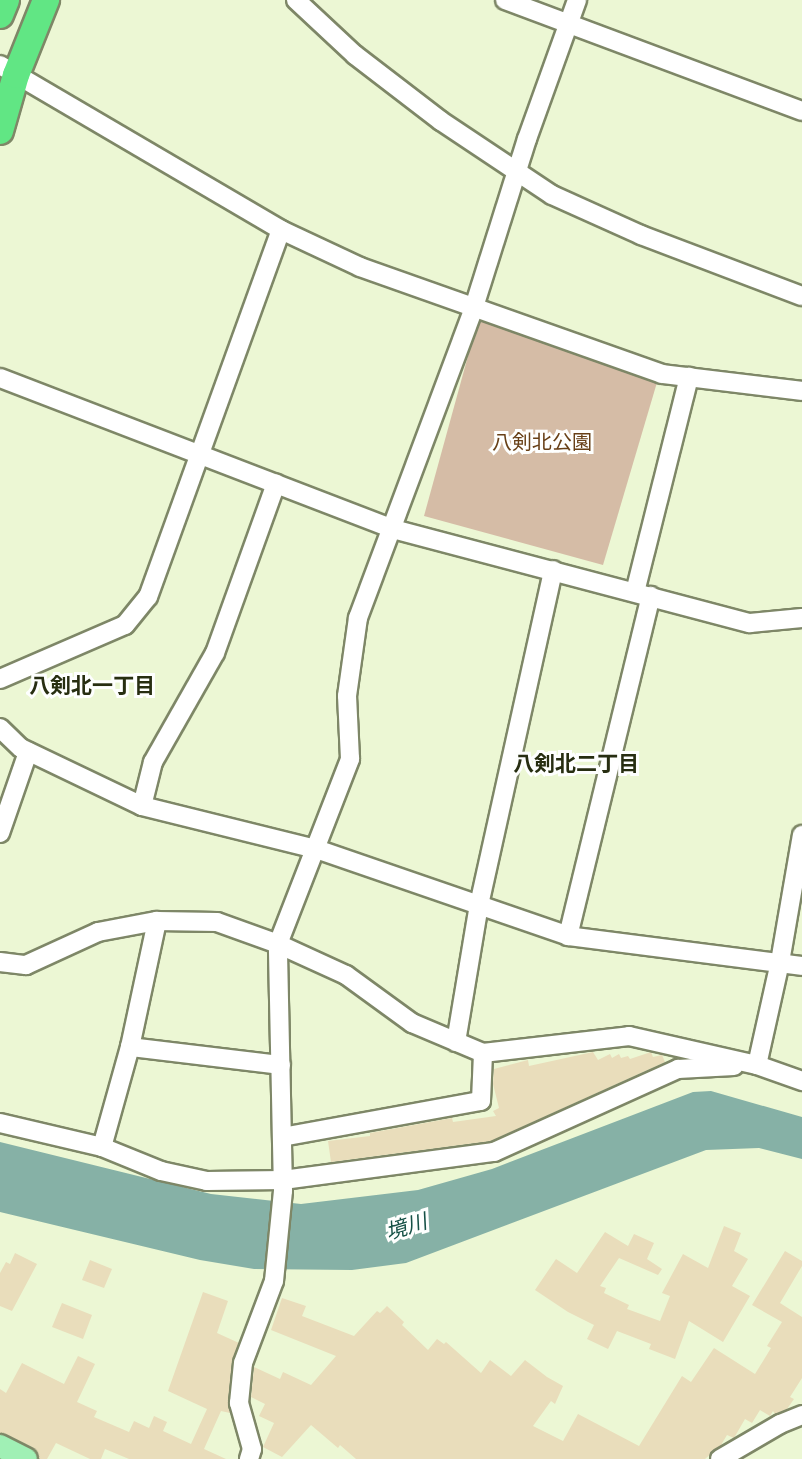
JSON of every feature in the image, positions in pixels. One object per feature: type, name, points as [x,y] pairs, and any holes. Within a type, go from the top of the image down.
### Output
[{"type":"highway","points":[[0,15],[6,0]]},
{"type":"highway","points":[[0,131],[8,70],[46,0]]},
{"type":"main road","points":[[0,1446],[26,1459]]},
{"type":"street","points":[[296,0],[355,55],[441,121],[552,195],[641,235],[802,296]]},
{"type":"street","points":[[505,0],[802,111]]},
{"type":"street","points":[[249,1459],[252,1449],[239,1403],[243,1363],[274,1281],[283,1185],[278,944],[350,759],[347,696],[358,618],[474,307],[516,173],[577,0]]},
{"type":"street","points":[[8,70],[281,230],[360,267],[662,374],[802,391]]},
{"type":"street","points":[[0,679],[125,625],[148,597],[281,230]]},
{"type":"street","points":[[568,936],[689,377]]},
{"type":"street","points":[[0,378],[393,529],[750,623],[802,618]]},
{"type":"street","points":[[142,806],[153,762],[215,653],[276,484]]},
{"type":"street","points":[[456,1042],[479,905],[553,570]]},
{"type":"street","points":[[0,728],[28,752],[142,806],[316,849],[568,936],[802,966]]},
{"type":"street","points":[[0,833],[28,752]]},
{"type":"street","points":[[757,1065],[780,962],[802,835]]},
{"type":"street","points":[[102,1147],[130,1047],[157,921]]},
{"type":"street","points":[[0,962],[26,965],[98,932],[157,921],[217,921],[278,944],[346,975],[412,1023],[483,1053],[629,1036],[757,1065],[802,1081]]},
{"type":"street","points":[[130,1047],[281,1065]]},
{"type":"street","points":[[282,1137],[481,1101],[483,1053]]},
{"type":"street","points":[[0,1123],[102,1147],[161,1171],[207,1180],[283,1185],[494,1152],[678,1069],[757,1065]]},
{"type":"street","points":[[720,1459],[780,1424],[802,1415]]},
{"type":"green space","name":"八剣北公園","points":[[479,316],[658,379],[603,565],[424,516]]},
{"type":"water","name":"境川","points":[[711,1091],[802,1117],[802,1159],[759,1148],[706,1150],[406,1263],[352,1270],[254,1269],[200,1260],[0,1212],[0,1142],[211,1194],[301,1204],[418,1190],[492,1169],[693,1092]]},
{"type":"building","points":[[593,1052],[598,1060],[610,1054],[612,1058],[619,1054],[621,1058],[628,1056],[630,1059],[651,1052],[653,1057],[662,1055],[665,1062],[491,1141],[331,1162],[328,1141],[370,1136],[370,1133],[452,1118],[453,1122],[496,1116],[493,1111],[499,1108],[493,1084],[494,1069],[528,1060],[529,1066]]},
{"type":"building","points":[[724,1226],[741,1233],[734,1251],[748,1259],[732,1286],[750,1296],[723,1342],[689,1321],[675,1359],[649,1349],[651,1344],[617,1331],[608,1349],[587,1339],[594,1325],[568,1312],[535,1290],[556,1259],[577,1273],[605,1232],[628,1246],[634,1234],[654,1243],[647,1259],[662,1269],[658,1275],[619,1258],[600,1286],[606,1288],[604,1293],[629,1305],[627,1309],[660,1321],[670,1296],[662,1293],[683,1254],[708,1268]]},
{"type":"building","points":[[785,1251],[802,1261],[802,1266],[780,1303],[802,1317],[802,1378],[790,1397],[794,1399],[787,1409],[775,1414],[773,1411],[770,1416],[760,1410],[752,1423],[745,1419],[734,1438],[727,1435],[721,1445],[705,1459],[356,1459],[340,1445],[338,1448],[311,1425],[282,1457],[263,1447],[274,1423],[259,1416],[265,1404],[251,1397],[254,1367],[280,1379],[283,1372],[311,1385],[336,1356],[271,1330],[282,1298],[306,1306],[302,1316],[354,1336],[377,1311],[380,1313],[387,1306],[404,1322],[402,1325],[428,1350],[437,1339],[444,1344],[446,1342],[481,1373],[490,1360],[511,1376],[525,1360],[563,1386],[555,1404],[551,1401],[533,1426],[563,1441],[578,1414],[639,1446],[682,1376],[691,1382],[714,1348],[755,1374],[771,1348],[767,1346],[782,1322],[752,1305]]},
{"type":"building","points":[[15,1253],[37,1264],[12,1311],[0,1306],[0,1273],[6,1262],[10,1264]]},
{"type":"building","points":[[90,1260],[112,1269],[104,1288],[82,1280]]},
{"type":"building","points":[[203,1292],[228,1301],[217,1333],[239,1343],[232,1362],[228,1402],[230,1413],[221,1411],[204,1449],[226,1459],[129,1459],[105,1449],[101,1459],[90,1459],[56,1443],[47,1459],[39,1459],[32,1447],[0,1433],[0,1389],[6,1393],[22,1363],[64,1384],[78,1356],[95,1364],[77,1402],[97,1411],[94,1417],[129,1432],[134,1421],[149,1428],[154,1416],[167,1422],[163,1431],[191,1444],[207,1409],[168,1391]]},
{"type":"building","points":[[62,1303],[92,1315],[83,1339],[52,1327]]},
{"type":"district","name":"八剣北一丁目","points":[[92,685]]},
{"type":"district","name":"八剣北二丁目","points":[[576,763]]}]
